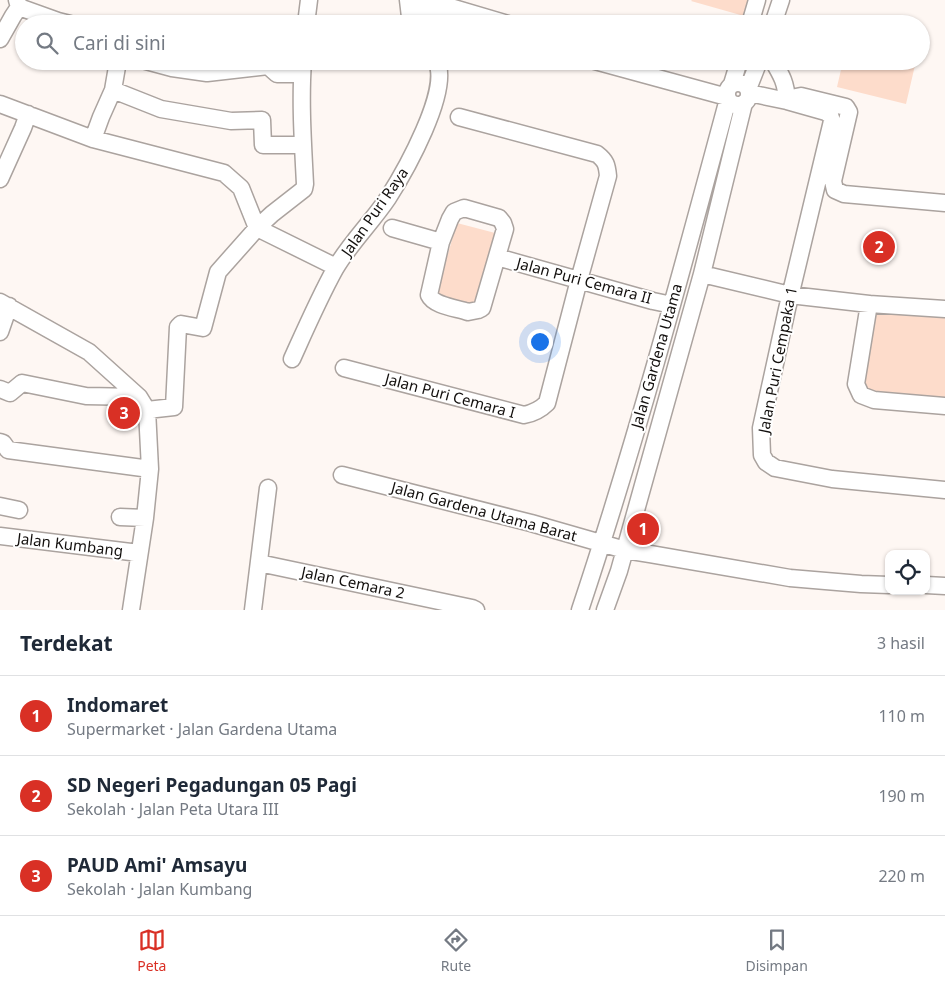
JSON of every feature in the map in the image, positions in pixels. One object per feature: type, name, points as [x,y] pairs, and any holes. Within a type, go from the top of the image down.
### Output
[{"type":"street","points":[[307,15],[309,0]]},
{"type":"street","points":[[753,15],[757,0]]},
{"type":"street","points":[[776,15],[781,0]]},
{"type":"street","points":[[410,1],[410,15]]},
{"type":"street","points":[[410,1],[423,15]]},
{"type":"street","points":[[410,1],[430,1],[477,15]]},
{"type":"street","points":[[0,39],[18,4],[44,15]]},
{"type":"street","points":[[93,139],[113,90],[116,70]]},
{"type":"street","points":[[186,70],[207,73],[233,70]]},
{"type":"street","points":[[272,70],[277,74],[294,70]]},
{"type":"street","points":[[0,389],[10,392],[22,383],[86,396],[174,407],[178,327],[181,324],[203,328],[218,272],[257,228],[304,189],[303,70]]},
{"type":"street","name":"Jalan Puri Raya","points":[[292,359],[319,299],[336,267],[387,199],[409,162],[426,128],[438,96],[439,70]]},
{"type":"street","points":[[635,70],[737,93],[792,102]]},
{"type":"street","points":[[663,70],[737,93]]},
{"type":"street","name":"Jalan Gardena Utama","points":[[605,610],[619,571],[702,274],[737,93],[738,70]]},
{"type":"street","name":"Jalan Gardena Utama","points":[[580,610],[602,544],[737,93],[753,70]]},
{"type":"street","points":[[779,70],[792,102]]},
{"type":"street","points":[[113,90],[161,109],[230,121],[262,120],[263,145],[303,145]]},
{"type":"street","points":[[792,102],[796,97],[801,96],[846,107],[849,112],[833,181],[835,190],[844,194],[945,203]]},
{"type":"street","name":"Jalan Puri Cempaka 1","points":[[792,102],[826,112],[832,121],[761,428],[762,456],[766,462],[776,468],[832,479],[945,490]]},
{"type":"street","points":[[0,104],[93,139],[224,173],[241,188],[257,228],[336,267]]},
{"type":"street","points":[[0,179],[28,114]]},
{"type":"street","points":[[459,117],[597,154],[604,160],[608,176],[579,280]]},
{"type":"street","name":"Jalan Puri Cemara II","points":[[464,208],[499,218],[503,222],[505,229],[482,308],[474,312],[468,312],[431,299],[429,295],[441,242],[454,212],[464,208]]},
{"type":"street","points":[[392,228],[441,242]]},
{"type":"street","name":"Jalan Puri Cemara II","points":[[497,257],[672,305]]},
{"type":"street","points":[[702,274],[790,296],[945,309]]},
{"type":"street","name":"Jalan Puri Cemara I","points":[[344,368],[524,415],[533,414],[547,403],[579,280]]},
{"type":"street","points":[[0,332],[5,304],[89,352],[143,403]]},
{"type":"street","points":[[869,304],[856,384],[861,395],[874,400],[945,406]]},
{"type":"street","name":"Jalan Kumbang","points":[[131,610],[145,518],[150,468],[143,403]]},
{"type":"street","points":[[0,442],[8,450],[150,468]]},
{"type":"street","name":"Jalan Gardena Utama Barat","points":[[342,475],[531,523],[625,550],[790,578],[885,585]]},
{"type":"street","points":[[253,610],[268,488]]},
{"type":"street","points":[[0,506],[19,510]]},
{"type":"street","points":[[120,517],[145,518]]},
{"type":"street","name":"Jalan Kumbang","points":[[0,536],[139,553]]},
{"type":"street","name":"Jalan Cemara 2","points":[[259,563],[476,610]]},
{"type":"street","points":[[930,585],[945,586]]},
{"type":"shaded area","points":[[692,0],[749,0],[744,15]]},
{"type":"shaded area","points":[[841,70],[914,70],[906,104],[837,87]]},
{"type":"shaded area","points":[[457,223],[499,234],[476,312],[434,301]]},
{"type":"shaded area","points":[[875,308],[945,311],[945,402],[870,395],[862,385]]},
{"type":"place","name":"SD Negeri Pegadungan 05 Pagi","points":[[879,247]]},
{"type":"place","name":"PAUD Ami' Amsayu","points":[[124,413]]},
{"type":"place","name":"Indomaret","points":[[643,529]]}]
